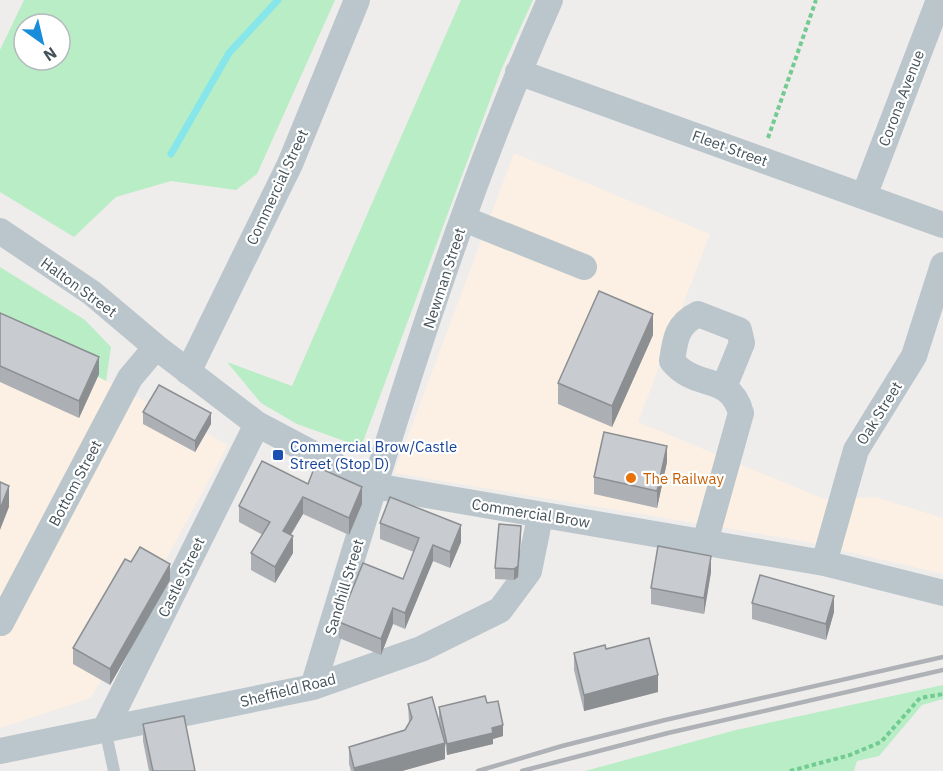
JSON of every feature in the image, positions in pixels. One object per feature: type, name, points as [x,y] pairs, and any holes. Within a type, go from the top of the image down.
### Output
[{"type":"street","name":"Commercial Street","points":[[189,372],[290,164],[357,0]]},
{"type":"street","name":"Newman Street","points":[[374,486],[464,219],[518,72],[550,0]]},
{"type":"street","name":"Corona Avenue","points":[[864,196],[939,0]]},
{"type":"street","name":"Fleet Street","points":[[518,72],[943,225]]},
{"type":"street","points":[[464,219],[584,267]]},
{"type":"street","name":"Halton Street","points":[[0,231],[92,293],[156,347]]},
{"type":"street","name":"Oak Street","points":[[824,563],[856,450],[914,356],[943,265]]},
{"type":"street","name":"Commercial Brow","points":[[156,347],[257,424],[374,486],[540,517],[583,521],[824,563],[943,593]]},
{"type":"street","name":"Bottom Street","points":[[1,623],[130,378],[156,347]]},
{"type":"street","points":[[705,542],[741,413],[737,397],[723,387]]},
{"type":"street","name":"Castle Street","points":[[105,729],[257,424]]},
{"type":"street","name":"Sandhill Street","points":[[313,687],[374,486]]},
{"type":"street","name":"Sheffield Road","points":[[0,751],[313,687],[421,649],[500,610],[529,571],[540,517]]},
{"type":"lane","points":[[105,729],[114,771]]},
{"type":"path","points":[[761,160],[816,0]]},
{"type":"path","points":[[790,771],[850,755],[881,742],[920,698],[943,694]]},
{"type":"shaded area","points":[[514,153],[710,234],[638,422],[824,499],[876,497],[943,518],[943,574],[803,541],[394,473]]},
{"type":"shaded area","points":[[0,325],[228,445],[91,698],[0,728]]},
{"type":"green space","points":[[24,0],[335,0],[257,174],[236,190],[171,181],[116,197],[74,237],[0,192],[0,50],[12,25],[12,72],[72,72],[72,12],[18,12]]},
{"type":"green space","points":[[461,0],[533,0],[502,68],[361,447],[297,424],[261,403],[227,362],[292,386]]},
{"type":"green space","points":[[0,267],[85,320],[111,347],[106,381],[0,325]]},
{"type":"green space","points":[[943,685],[943,699],[922,705],[879,756],[857,761],[854,771],[585,771],[736,730]]},
{"type":"building","points":[[599,291],[653,314],[612,406],[558,383]]},
{"type":"building","points":[[0,313],[99,357],[79,401],[0,366]]},
{"type":"building","points":[[159,385],[211,413],[195,441],[143,412]]},
{"type":"building","name":"The Railway","points":[[604,432],[667,446],[657,491],[594,477]]},
{"type":"building","points":[[262,461],[308,484],[315,466],[362,487],[349,518],[303,497],[283,531],[293,536],[275,567],[251,553],[270,522],[239,506]]},
{"type":"building","points":[[0,482],[9,486],[0,509]]},
{"type":"building","points":[[390,497],[461,525],[450,552],[433,545],[405,613],[393,608],[381,639],[339,622],[363,563],[403,579],[419,538],[380,523]]},
{"type":"building","points":[[499,524],[521,526],[518,566],[514,569],[495,568]]},
{"type":"building","points":[[658,546],[711,556],[704,598],[651,588]]},
{"type":"building","points":[[140,547],[170,564],[110,669],[73,648],[125,559],[131,562]]},
{"type":"building","points":[[760,575],[834,596],[826,624],[752,603]]},
{"type":"building","points":[[649,638],[658,675],[584,695],[574,653],[605,645],[606,649]]},
{"type":"building","points":[[485,696],[487,703],[498,701],[503,725],[492,728],[493,733],[447,744],[439,707]]},
{"type":"building","points":[[432,697],[445,743],[354,768],[349,747],[405,730],[412,718],[408,704]]},
{"type":"building","points":[[184,716],[195,771],[153,771],[143,724]]},
{"type":"waterway","points":[[171,154],[229,53],[278,0]]},
{"type":"railway","points":[[478,771],[562,746],[665,720],[943,657]]},
{"type":"railway","points":[[522,771],[668,733],[943,670]]},
{"type":"place","name":"Commercial Brow/Castle Street (Stop D)","points":[[278,455]]},
{"type":"place","name":"The Railway","points":[[631,478]]}]
